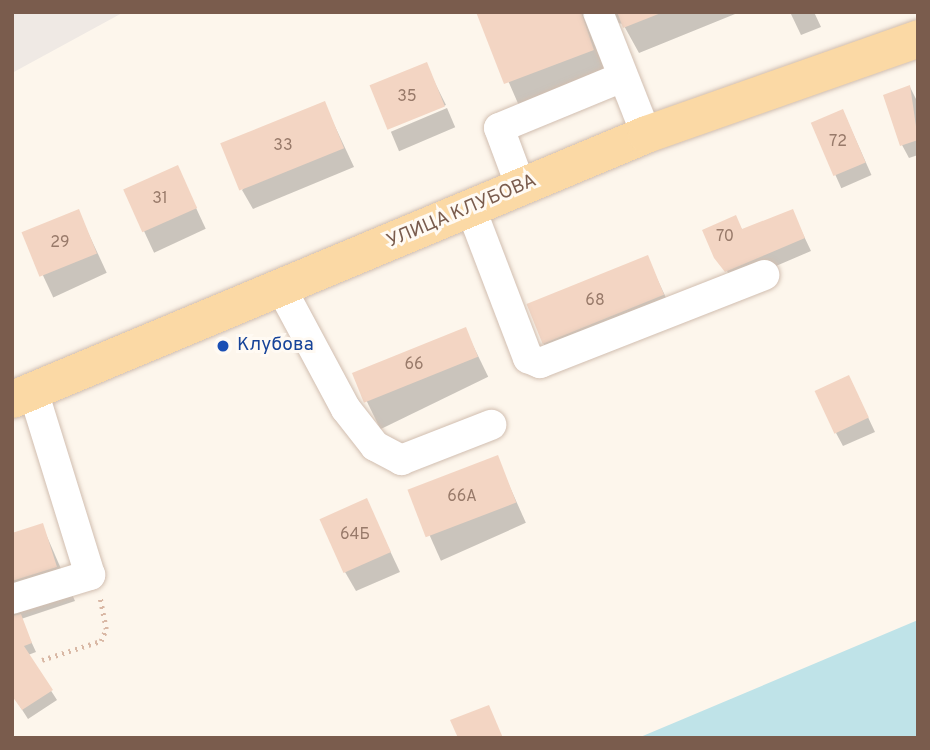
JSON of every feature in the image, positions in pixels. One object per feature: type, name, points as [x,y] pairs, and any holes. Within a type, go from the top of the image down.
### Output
[{"type":"main road","name":"УЛИЦА КЛУБОВА","points":[[22,395],[646,134],[918,37]]},
{"type":"lane","points":[[598,12],[646,134]]},
{"type":"lane","points":[[521,187],[499,128],[623,77]]},
{"type":"lane","points":[[471,209],[528,358],[540,363],[764,275]]},
{"type":"lane","points":[[281,288],[346,409],[375,446],[401,460],[491,425]]},
{"type":"lane","points":[[12,599],[90,575],[22,395]]},
{"type":"path","points":[[42,660],[101,641],[106,611],[90,575]]},
{"type":"shaded area","points":[[12,12],[124,12],[12,73]]},
{"type":"water","points":[[918,620],[918,738],[638,738]]},
{"type":"building","points":[[476,12],[581,12],[594,50],[504,84]]},
{"type":"building","points":[[617,12],[661,12],[661,13],[623,28]]},
{"type":"building","points":[[427,62],[445,107],[387,130],[370,85]]},
{"type":"building","points":[[910,85],[918,140],[900,146],[883,95]]},
{"type":"building","points":[[325,101],[344,148],[239,191],[220,143]]},
{"type":"building","points":[[843,109],[866,162],[833,176],[811,123]]},
{"type":"building","points":[[178,165],[197,208],[142,232],[123,189]]},
{"type":"building","points":[[79,209],[97,254],[39,277],[22,232]]},
{"type":"building","points":[[793,209],[805,238],[725,272],[714,258],[702,230],[736,215],[742,229]]},
{"type":"building","points":[[648,255],[664,295],[543,344],[527,304]]},
{"type":"building","points":[[466,327],[478,357],[364,403],[352,373]]},
{"type":"building","points":[[849,375],[869,418],[834,434],[815,391]]},
{"type":"building","points":[[498,455],[516,503],[426,537],[407,490]]},
{"type":"building","points":[[367,498],[391,552],[343,573],[319,519]]},
{"type":"building","points":[[43,523],[57,567],[12,581],[12,533]]},
{"type":"building","points":[[21,614],[32,643],[24,646],[53,690],[22,710],[12,696],[12,616]]},
{"type":"building","points":[[489,705],[503,738],[458,738],[450,720]]},
{"type":"place","name":"Клубова","points":[[223,346]]}]
